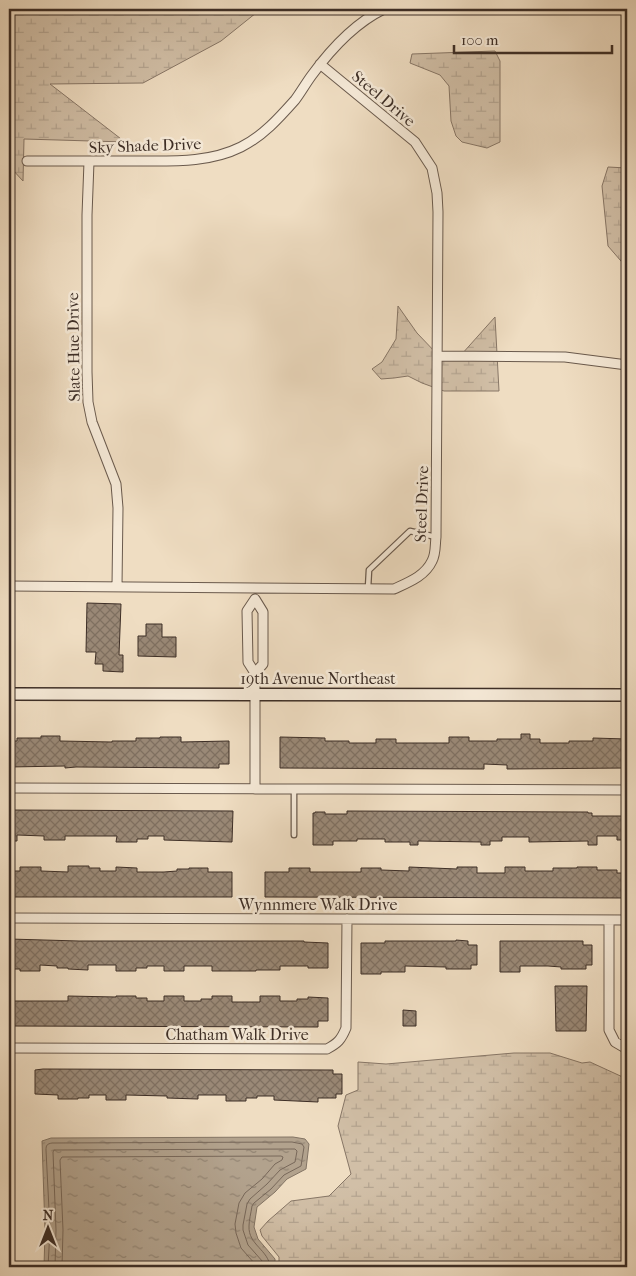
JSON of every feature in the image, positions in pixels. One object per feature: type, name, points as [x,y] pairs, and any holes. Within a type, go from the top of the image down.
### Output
[{"type":"street","name":"Sky Shade Drive","points":[[27,161],[89,162],[204,159],[227,153],[259,136],[279,118],[298,96],[330,52],[354,29],[384,9]]},
{"type":"street","name":"Steel Drive","points":[[9,586],[394,589],[411,582],[423,574],[433,560],[436,537],[438,212],[437,193],[432,168],[415,142],[320,64]]},
{"type":"street","name":"Slate Hue Drive","points":[[89,162],[87,234],[88,402],[92,422],[116,484],[118,508],[117,586]]},
{"type":"street","points":[[438,356],[565,357],[627,365]]},
{"type":"street","points":[[255,588],[255,599],[262,612],[263,664],[255,674]]},
{"type":"street","points":[[255,599],[247,611],[248,662],[255,674],[255,789]]},
{"type":"street","name":"19th Avenue Northeast","points":[[9,694],[627,695]]},
{"type":"street","points":[[9,788],[627,790]]},
{"type":"street","name":"Wynnmere Walk Drive","points":[[9,918],[627,920]]},
{"type":"street","name":"Chatham Walk Drive","points":[[9,1048],[327,1049],[341,1039],[346,1028],[347,919]]},
{"type":"street","points":[[609,920],[609,1030],[614,1042],[627,1049]]},
{"type":"lane","points":[[368,588],[370,570],[410,531],[436,537]]},
{"type":"lane","points":[[294,789],[294,835]]},
{"type":"green space","points":[[9,9],[261,9],[221,41],[143,83],[50,84],[125,142],[24,139],[23,181],[9,167]]},
{"type":"green space","points":[[495,51],[500,61],[500,142],[487,148],[462,142],[456,136],[451,121],[449,86],[440,75],[410,63],[412,54]]},
{"type":"green space","points":[[608,167],[627,168],[627,268],[608,246],[602,186]]},
{"type":"green space","points":[[398,306],[417,333],[438,355],[461,355],[495,317],[499,391],[444,391],[408,376],[381,379],[372,369],[382,362],[396,339]]},
{"type":"green space","points":[[514,1053],[550,1053],[582,1063],[590,1062],[627,1079],[627,1267],[279,1267],[279,1257],[262,1236],[260,1230],[291,1201],[329,1196],[351,1174],[338,1126],[346,1095],[358,1090],[358,1062],[386,1064]]},
{"type":"water","points":[[293,1137],[305,1139],[309,1144],[306,1169],[287,1179],[257,1207],[254,1227],[258,1239],[275,1259],[275,1267],[44,1267],[45,1230],[42,1141],[51,1138]]},
{"type":"building","points":[[87,603],[121,604],[119,655],[123,655],[123,672],[103,671],[103,664],[95,664],[96,652],[86,652]]},
{"type":"building","points":[[146,624],[162,624],[162,637],[176,637],[176,657],[138,656],[138,636],[146,636]]},
{"type":"building","points":[[521,734],[530,734],[530,739],[540,739],[540,743],[593,741],[593,738],[627,739],[627,768],[507,769],[507,765],[484,764],[484,769],[280,768],[280,737],[325,738],[325,741],[349,741],[349,743],[376,743],[376,739],[396,739],[396,743],[449,743],[449,737],[469,737],[469,741],[497,741],[497,739],[521,739]]},
{"type":"building","points":[[41,736],[60,736],[60,741],[112,742],[136,741],[136,738],[181,737],[181,742],[229,741],[229,764],[219,764],[219,768],[9,767],[9,741],[17,741],[17,738],[41,738]]},
{"type":"building","points":[[10,810],[233,811],[232,842],[164,840],[164,836],[148,836],[148,839],[137,839],[137,842],[116,842],[117,836],[65,836],[65,840],[44,840],[44,836],[17,835],[17,841],[9,841]]},
{"type":"building","points":[[347,811],[588,812],[592,813],[592,816],[627,816],[627,840],[617,840],[617,836],[597,836],[597,845],[588,845],[588,841],[529,842],[529,837],[502,837],[502,841],[490,841],[490,845],[481,845],[481,842],[418,841],[418,845],[410,845],[410,842],[385,842],[385,839],[357,839],[357,841],[333,841],[333,845],[313,845],[313,813],[347,814]]},
{"type":"building","points":[[68,866],[89,866],[89,868],[100,868],[100,871],[116,871],[116,867],[137,868],[137,872],[164,872],[177,871],[177,869],[208,868],[208,872],[232,872],[232,897],[9,897],[9,871],[20,871],[20,867],[41,867],[41,871],[68,872]]},
{"type":"building","points":[[409,867],[457,869],[457,867],[477,867],[477,873],[505,873],[505,867],[525,867],[525,871],[553,871],[553,868],[597,867],[597,870],[617,870],[617,873],[627,873],[627,898],[265,897],[265,872],[289,872],[289,868],[310,868],[310,872],[361,872],[361,868],[409,871]]},
{"type":"building","points":[[9,939],[79,941],[304,941],[328,943],[328,968],[280,966],[280,970],[212,971],[212,966],[184,966],[184,971],[164,971],[164,966],[147,966],[147,968],[136,968],[136,971],[116,971],[116,965],[88,965],[88,970],[40,965],[40,971],[20,971],[20,969],[9,969]]},
{"type":"building","points":[[468,941],[468,945],[477,945],[477,965],[471,965],[471,969],[405,966],[405,972],[361,974],[361,943]]},
{"type":"building","points":[[500,941],[583,941],[583,945],[592,945],[592,965],[586,965],[586,969],[520,966],[520,972],[500,972]]},
{"type":"building","points":[[555,986],[587,986],[586,1031],[556,1031]]},
{"type":"building","points":[[68,996],[136,996],[136,998],[147,998],[147,1001],[164,1001],[164,996],[184,996],[184,1001],[201,1001],[201,999],[212,999],[212,996],[232,996],[232,1002],[260,1002],[260,996],[280,996],[280,1001],[297,1001],[297,999],[308,999],[308,997],[328,998],[328,1021],[318,1021],[318,1027],[9,1026],[9,1001],[68,1001]]},
{"type":"building","points":[[403,1010],[416,1011],[416,1026],[403,1026]]},
{"type":"building","points":[[35,1070],[333,1070],[333,1074],[342,1074],[342,1094],[336,1094],[336,1098],[318,1098],[318,1102],[274,1100],[274,1096],[257,1096],[257,1098],[246,1098],[246,1101],[226,1101],[226,1095],[198,1095],[198,1099],[126,1095],[126,1100],[106,1100],[106,1095],[89,1095],[89,1098],[58,1099],[58,1095],[35,1094]]}]
